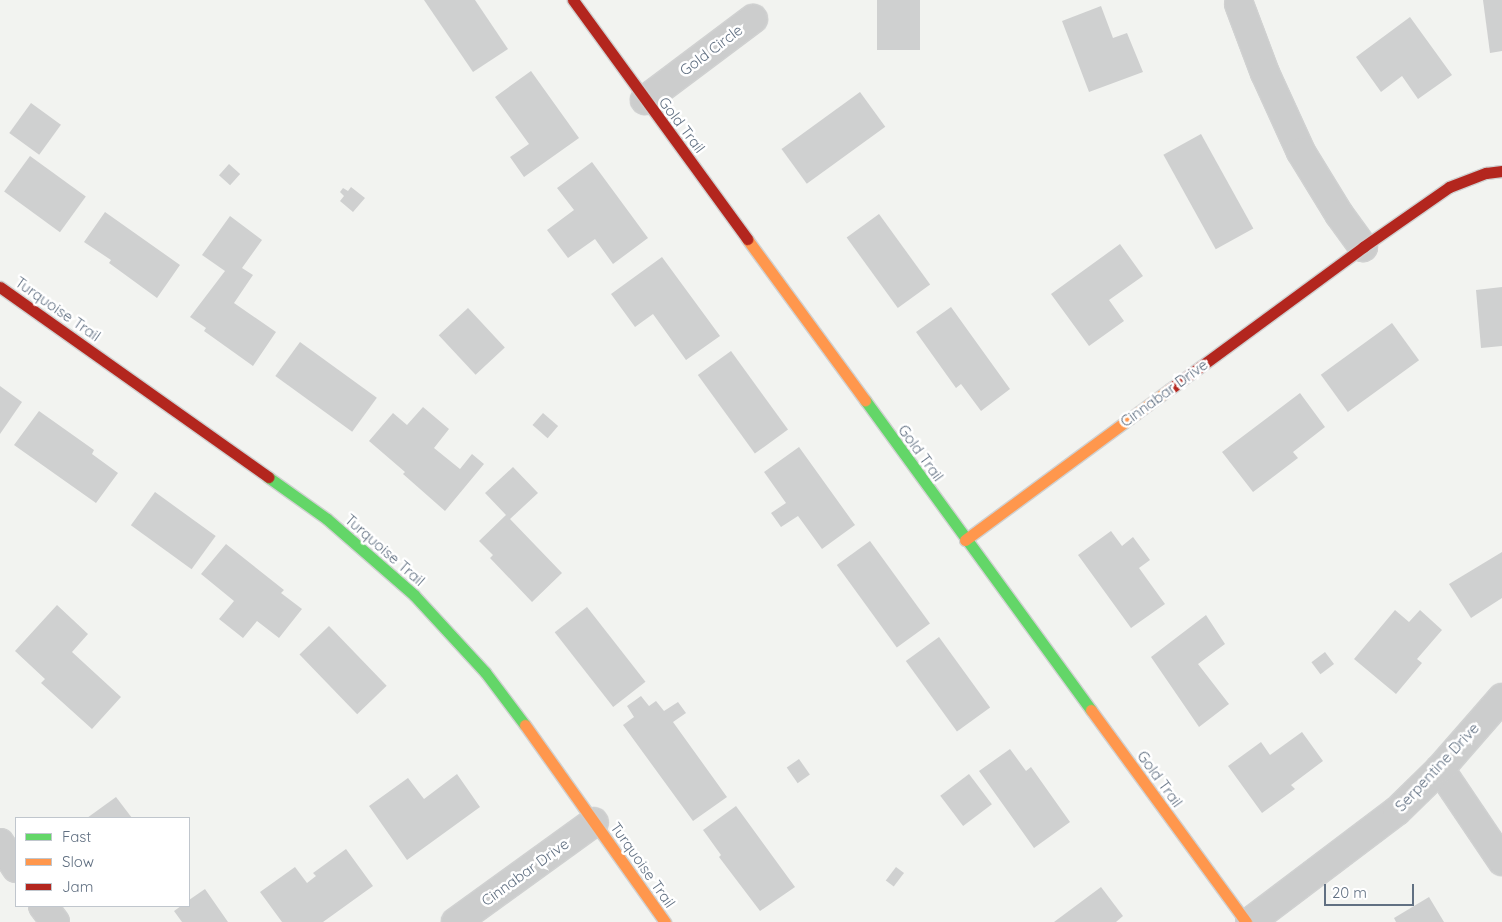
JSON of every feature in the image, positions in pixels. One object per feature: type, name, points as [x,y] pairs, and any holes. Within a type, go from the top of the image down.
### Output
[{"type":"street","name":"Gold Trail","points":[[573,0],[965,540],[1248,922]]},
{"type":"street","points":[[1239,4],[1265,73],[1301,152],[1339,214],[1363,247]]},
{"type":"street","name":"Gold Circle","points":[[645,100],[753,19]]},
{"type":"street","name":"Cinnabar Drive","points":[[965,540],[1363,247],[1449,187],[1479,175],[1502,171]]},
{"type":"street","name":"Turquoise Trail","points":[[0,287],[319,513],[414,594],[485,672],[665,922]]},
{"type":"street","name":"Serpentine Drive","points":[[1248,922],[1369,834],[1397,811],[1440,769],[1502,698]]},
{"type":"street","points":[[1440,769],[1502,861]]},
{"type":"street","name":"Cinnabar Drive","points":[[456,922],[594,822]]},
{"type":"street","points":[[0,843],[15,866]]},
{"type":"street","points":[[44,907],[55,922]]},
{"type":"building","points":[[424,0],[475,0],[508,49],[473,72]]},
{"type":"building","points":[[877,0],[920,0],[920,50],[877,50]]},
{"type":"building","points":[[1483,0],[1502,0],[1502,51],[1490,53]]},
{"type":"building","points":[[1101,6],[1113,38],[1127,33],[1143,72],[1089,92],[1062,21]]},
{"type":"building","points":[[1410,17],[1452,75],[1418,99],[1402,76],[1381,92],[1356,57]]},
{"type":"building","points":[[531,71],[579,138],[524,177],[510,157],[529,144],[495,97]]},
{"type":"building","points":[[860,92],[885,127],[807,184],[782,149]]},
{"type":"building","points":[[31,103],[61,125],[39,155],[9,133]]},
{"type":"building","points":[[1201,134],[1253,228],[1216,249],[1163,155]]},
{"type":"building","points":[[30,156],[86,197],[60,232],[4,192]]},
{"type":"building","points":[[592,162],[648,238],[613,264],[595,239],[568,258],[547,230],[574,210],[557,188]]},
{"type":"building","points":[[229,164],[240,174],[230,185],[219,175]]},
{"type":"building","points":[[351,187],[365,198],[353,212],[340,201],[344,196],[340,192],[343,188],[348,191]]},
{"type":"building","points":[[105,212],[180,265],[157,298],[109,263],[111,260],[84,242]]},
{"type":"building","points":[[879,214],[930,284],[898,308],[847,238]]},
{"type":"building","points":[[230,216],[262,240],[242,268],[253,275],[234,303],[276,332],[253,366],[204,331],[206,328],[190,317],[225,271],[202,255]]},
{"type":"building","points":[[1120,244],[1143,276],[1109,300],[1124,321],[1089,346],[1051,294]]},
{"type":"building","points":[[662,257],[720,336],[686,360],[653,314],[635,327],[611,294]]},
{"type":"building","points":[[1502,287],[1502,346],[1481,348],[1476,290]]},
{"type":"building","points":[[951,307],[1010,389],[981,411],[961,384],[956,388],[916,332]]},
{"type":"building","points":[[468,308],[505,347],[476,375],[439,335]]},
{"type":"building","points":[[1392,323],[1419,360],[1348,412],[1321,375]]},
{"type":"building","points":[[300,342],[377,398],[352,432],[275,376]]},
{"type":"building","points":[[731,351],[788,429],[755,454],[698,375]]},
{"type":"building","points":[[0,386],[22,402],[0,434]]},
{"type":"building","points":[[1300,393],[1325,427],[1293,452],[1298,458],[1253,492],[1222,452]]},
{"type":"building","points":[[423,407],[449,429],[434,448],[460,469],[472,454],[484,464],[445,511],[403,474],[405,472],[369,441],[393,413],[407,425]]},
{"type":"building","points":[[39,411],[94,450],[92,454],[118,473],[96,503],[14,445]]},
{"type":"building","points":[[543,413],[558,426],[548,438],[533,425]]},
{"type":"building","points":[[799,447],[855,525],[822,549],[798,516],[781,527],[771,513],[786,503],[764,472]]},
{"type":"building","points":[[513,467],[538,493],[510,519],[562,573],[532,602],[490,558],[493,555],[479,541],[506,515],[485,493]]},
{"type":"building","points":[[155,492],[216,536],[192,569],[131,525]]},
{"type":"building","points":[[1111,531],[1122,546],[1133,537],[1150,560],[1139,568],[1165,604],[1131,628],[1078,555]]},
{"type":"building","points":[[870,541],[930,624],[897,648],[837,565]]},
{"type":"building","points":[[226,544],[284,590],[281,593],[302,609],[279,638],[257,621],[243,638],[219,619],[234,601],[201,574]]},
{"type":"building","points":[[1502,552],[1502,598],[1471,618],[1449,584]]},
{"type":"building","points":[[57,605],[88,634],[72,652],[121,697],[92,729],[41,683],[45,679],[15,651]]},
{"type":"building","points":[[587,607],[645,682],[613,707],[555,632]]},
{"type":"building","points":[[1395,610],[1409,622],[1420,610],[1442,630],[1417,659],[1422,663],[1396,694],[1354,659]]},
{"type":"building","points":[[1206,615],[1225,644],[1198,664],[1229,704],[1199,727],[1151,657]]},
{"type":"building","points":[[329,626],[387,686],[357,714],[300,654]]},
{"type":"building","points":[[939,637],[990,707],[957,731],[906,661]]},
{"type":"building","points":[[1325,652],[1334,664],[1320,674],[1311,662]]},
{"type":"building","points":[[641,696],[649,706],[656,701],[664,711],[678,702],[686,713],[673,722],[727,797],[693,821],[623,725],[634,717],[627,706]]},
{"type":"building","points":[[1302,732],[1323,761],[1291,785],[1295,789],[1262,813],[1228,766],[1261,742],[1270,755]]},
{"type":"building","points":[[1010,749],[1026,771],[1031,767],[1070,822],[1034,848],[979,771]]},
{"type":"building","points":[[799,759],[810,775],[798,783],[787,768]]},
{"type":"building","points":[[457,774],[480,807],[407,860],[369,806],[408,778],[424,799]]},
{"type":"building","points":[[969,774],[992,804],[963,826],[940,796]]},
{"type":"building","points":[[116,797],[131,817],[88,817]]},
{"type":"building","points":[[736,806],[795,887],[760,911],[719,857],[721,855],[703,830]]},
{"type":"building","points":[[346,849],[373,886],[323,922],[282,922],[260,892],[295,867],[307,883],[316,876],[313,873]]},
{"type":"building","points":[[896,867],[904,873],[894,887],[886,881]]},
{"type":"building","points":[[1101,887],[1123,916],[1116,922],[1054,922]]},
{"type":"building","points":[[205,889],[228,922],[182,922],[174,911],[180,907],[190,907],[190,899]]},
{"type":"building","points":[[1429,897],[1444,922],[1396,922],[1394,918]]},
{"type":"traffic: fast","points":[[865,400],[1091,710]]},
{"type":"traffic: fast","points":[[268,477],[327,519],[414,595],[485,672],[525,725]]},
{"type":"traffic: slow","points":[[747,239],[865,400]]},
{"type":"traffic: slow","points":[[965,540],[1170,389]]},
{"type":"traffic: slow","points":[[1091,710],[1246,922]]},
{"type":"traffic: slow","points":[[525,725],[665,922]]},
{"type":"traffic: jam","points":[[573,0],[747,239]]},
{"type":"traffic: jam","points":[[1170,389],[1363,247],[1449,187],[1486,173],[1502,171]]},
{"type":"traffic: jam","points":[[0,287],[268,477]]}]
